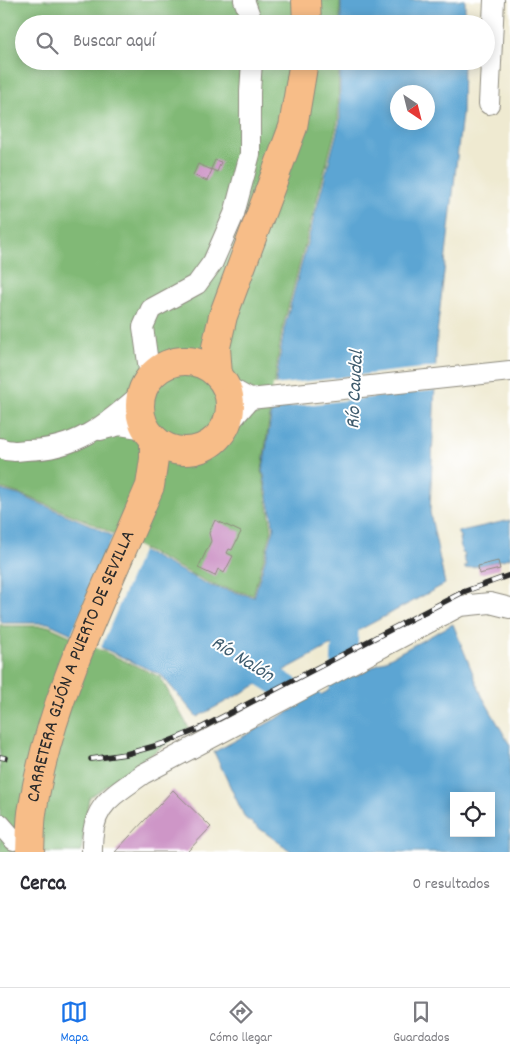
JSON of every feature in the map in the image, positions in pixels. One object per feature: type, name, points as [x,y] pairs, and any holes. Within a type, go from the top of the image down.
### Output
[{"type":"highway","points":[[306,0],[307,15]]},
{"type":"highway","points":[[221,380],[208,367],[196,362],[171,363],[160,369],[146,386],[141,412],[150,434],[174,449],[188,450],[202,447],[214,440],[224,429],[230,407],[229,396],[221,380],[216,347],[223,316],[293,127],[302,70]]},
{"type":"highway","points":[[184,361],[200,345],[223,316]]},
{"type":"highway","name":"CARRETERA GIJÓN A PUERTO DE SEVILLA","points":[[22,846],[45,747],[68,678],[146,495],[154,459],[150,434]]},
{"type":"highway","name":"CARRETERA GIJÓN A PUERTO DE SEVILLA","points":[[146,495],[166,467],[188,450]]},
{"type":"street","points":[[244,0],[250,15]]},
{"type":"street","points":[[493,15],[494,0]]},
{"type":"street","points":[[91,433],[146,386],[143,327],[151,309],[197,284],[213,262],[234,214],[250,154],[251,70]]},
{"type":"street","points":[[489,104],[491,70]]},
{"type":"street","points":[[221,380],[250,399],[510,371]]},
{"type":"street","points":[[224,429],[250,399]]},
{"type":"street","points":[[2,451],[44,450],[68,444],[91,433],[120,425],[150,434]]},
{"type":"street","points":[[92,852],[96,816],[106,800],[143,774],[460,606],[490,604],[510,608]]},
{"type":"street","points":[[0,824],[22,846]]},
{"type":"green space","points":[[0,0],[340,0],[340,15],[15,15],[15,70],[339,70],[338,121],[282,330],[262,470],[272,530],[253,595],[213,585],[94,524],[23,495],[0,488]]},
{"type":"green space","points":[[0,624],[3,626],[48,626],[160,677],[189,728],[89,798],[81,852],[0,852]]},
{"type":"water","points":[[341,0],[465,0],[465,15],[341,15]]},
{"type":"water","points":[[340,70],[463,70],[462,114],[437,334],[430,512],[445,584],[197,717],[161,675],[48,623],[2,623],[0,621],[0,490],[22,496],[93,526],[211,586],[254,597],[274,529],[263,470],[284,329],[340,121]]},
{"type":"water","points":[[510,520],[510,558],[465,569],[465,566],[467,566],[463,557],[465,557],[464,553],[462,553],[459,538],[461,538],[457,532]]},
{"type":"water","points":[[453,624],[482,696],[510,745],[510,852],[292,852],[245,818],[214,752]]},
{"type":"pier","points":[[439,366],[438,390],[270,409],[273,385]]},
{"type":"pier","points":[[114,534],[143,549],[100,650],[71,636]]},
{"type":"building","points":[[215,160],[221,162],[217,172],[211,169]]},
{"type":"building","points":[[198,164],[212,170],[207,181],[193,175]]},
{"type":"building","points":[[215,520],[241,532],[232,550],[229,549],[227,553],[233,556],[224,573],[218,569],[215,576],[198,568],[211,541],[209,533]]},
{"type":"building","points":[[498,561],[500,569],[479,574],[478,566]]},
{"type":"building","points":[[173,790],[211,827],[187,852],[115,852]]},
{"type":"waterway","name":"Río Caudal","points":[[341,719],[347,601]]},
{"type":"waterway","name":"Río Nalón","points":[[241,659],[339,721]]},
{"type":"railway","points":[[91,759],[126,754],[162,744],[199,729],[463,592],[510,575]]},
{"type":"railway","points":[[0,757],[5,758]]}]
